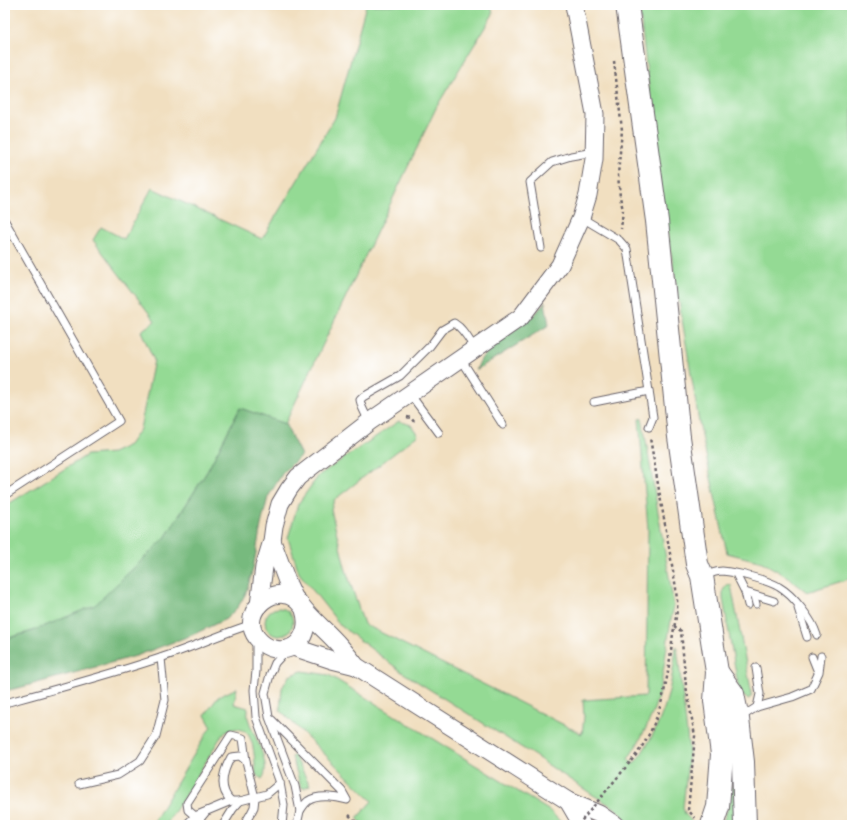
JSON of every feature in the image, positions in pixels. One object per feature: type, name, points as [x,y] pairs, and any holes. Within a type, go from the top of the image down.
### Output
[{"type":"highway","points":[[627,5],[657,221],[682,464],[697,564],[702,576],[717,672],[715,701],[722,754],[718,808],[705,824]]},
{"type":"highway","points":[[717,672],[733,694],[738,719],[743,762],[745,825]]},
{"type":"street","points":[[258,605],[264,567],[272,541],[280,504],[298,477],[369,422],[521,317],[560,265],[581,218],[588,195],[594,152],[595,114],[574,5]]},
{"type":"street","points":[[272,541],[288,584],[300,604],[307,618],[307,626],[300,642],[290,648],[276,650],[261,642],[254,630],[255,610],[258,605],[268,597],[284,595],[300,604],[339,645],[356,666]]},
{"type":"street","points":[[290,648],[356,666],[568,801],[599,814],[615,825]]},
{"type":"street","points":[[568,801],[582,825]]},
{"type":"lane","points":[[541,248],[530,182],[552,162],[571,156],[594,152]]},
{"type":"lane","points":[[581,218],[618,240],[627,249],[653,417],[649,427]]},
{"type":"lane","points":[[5,221],[120,422],[5,496]]},
{"type":"lane","points":[[369,422],[360,400],[400,376],[430,346],[442,330],[454,323],[458,325],[476,349]]},
{"type":"lane","points":[[461,359],[503,425]]},
{"type":"lane","points":[[594,402],[649,391]]},
{"type":"lane","points":[[410,394],[439,433]]},
{"type":"lane","points":[[702,576],[721,571],[759,579],[779,586],[797,602],[815,628],[817,635]]},
{"type":"lane","points":[[736,574],[745,592],[748,605]]},
{"type":"lane","points":[[745,592],[766,600],[774,601]]},
{"type":"lane","points":[[754,596],[756,604]]},
{"type":"lane","points":[[797,602],[807,637]]},
{"type":"lane","points":[[5,703],[116,673],[254,630],[256,671],[254,690],[256,717],[280,783],[284,805],[282,825]]},
{"type":"lane","points":[[290,648],[276,662],[270,675],[265,693],[269,717],[295,786],[300,811],[297,825]]},
{"type":"lane","points":[[738,719],[757,707],[792,698],[811,689],[819,672],[821,656]]},
{"type":"lane","points":[[812,657],[819,672]]},
{"type":"lane","points":[[78,784],[118,775],[140,761],[156,736],[165,700],[161,658]]},
{"type":"lane","points":[[756,668],[760,694],[757,707]]},
{"type":"lane","points":[[269,717],[342,791],[347,800],[323,796],[309,800],[300,811]]},
{"type":"lane","points":[[195,816],[188,810],[187,804],[230,735],[242,738],[255,798],[251,813],[244,825]]},
{"type":"lane","points":[[231,801],[226,796],[223,781],[224,769],[231,757],[240,756],[246,761]]},
{"type":"lane","points":[[186,825],[195,816],[231,801],[240,801],[267,794],[280,783]]},
{"type":"lane","points":[[223,825],[240,801]]},
{"type":"lane","points":[[195,825],[206,811]]},
{"type":"path","points":[[614,60],[622,130],[618,175],[623,210],[622,227],[618,240]]},
{"type":"path","points":[[404,416],[410,418],[418,426]]},
{"type":"path","points":[[578,825],[640,750],[660,709],[668,678],[677,609],[676,588],[649,427]]},
{"type":"path","points":[[674,626],[680,631],[686,686],[695,736],[688,810],[692,815],[705,824]]},
{"type":"path","points":[[349,815],[358,825]]},
{"type":"green space","points":[[366,5],[491,5],[493,14],[437,106],[285,424],[240,408],[208,470],[165,538],[95,606],[33,631],[5,639],[5,506],[87,455],[112,453],[129,445],[140,429],[154,360],[141,331],[155,321],[93,240],[101,227],[124,239],[152,188],[262,239],[335,118]]},
{"type":"green space","points":[[639,5],[852,5],[852,578],[807,592],[786,576],[762,562],[727,553],[699,422],[661,192]]},
{"type":"green space","points":[[545,302],[549,325],[476,370],[481,359],[490,349],[536,313]]},
{"type":"green space","points":[[240,408],[285,424],[301,455],[282,474],[268,497],[253,569],[246,593],[238,607],[226,619],[192,635],[136,656],[5,691],[5,639],[33,631],[95,605],[165,538],[208,470]]},
{"type":"green space","points":[[642,418],[674,606],[661,685],[656,704],[646,729],[628,759],[634,764],[644,750],[659,722],[668,694],[677,646],[689,751],[683,808],[685,814],[694,823],[692,825],[631,825],[615,808],[402,672],[341,626],[299,573],[288,538],[298,504],[319,475],[399,421],[411,425],[418,435],[334,500],[331,510],[345,567],[364,624],[582,734],[584,717],[583,700],[646,696],[648,529],[639,419]]},
{"type":"green space","points":[[728,584],[731,585],[752,695],[749,699],[743,696],[739,691],[723,599],[723,590]]},
{"type":"green space","points":[[279,608],[289,612],[293,622],[289,632],[279,636],[269,632],[265,622],[269,612]]},
{"type":"green space","points":[[302,671],[329,675],[550,811],[564,825],[363,825],[357,818],[372,801],[280,710],[282,688],[289,676]]},
{"type":"green space","points":[[237,688],[234,704],[248,708],[248,719],[264,758],[265,773],[262,779],[256,775],[253,748],[249,735],[245,731],[239,729],[230,730],[222,735],[166,825],[152,825],[211,726],[205,715],[218,697]]},
{"type":"green space","points":[[294,755],[310,785],[304,788],[301,787],[292,757]]},
{"type":"green space","points":[[736,767],[735,825],[722,824],[730,802]]}]
